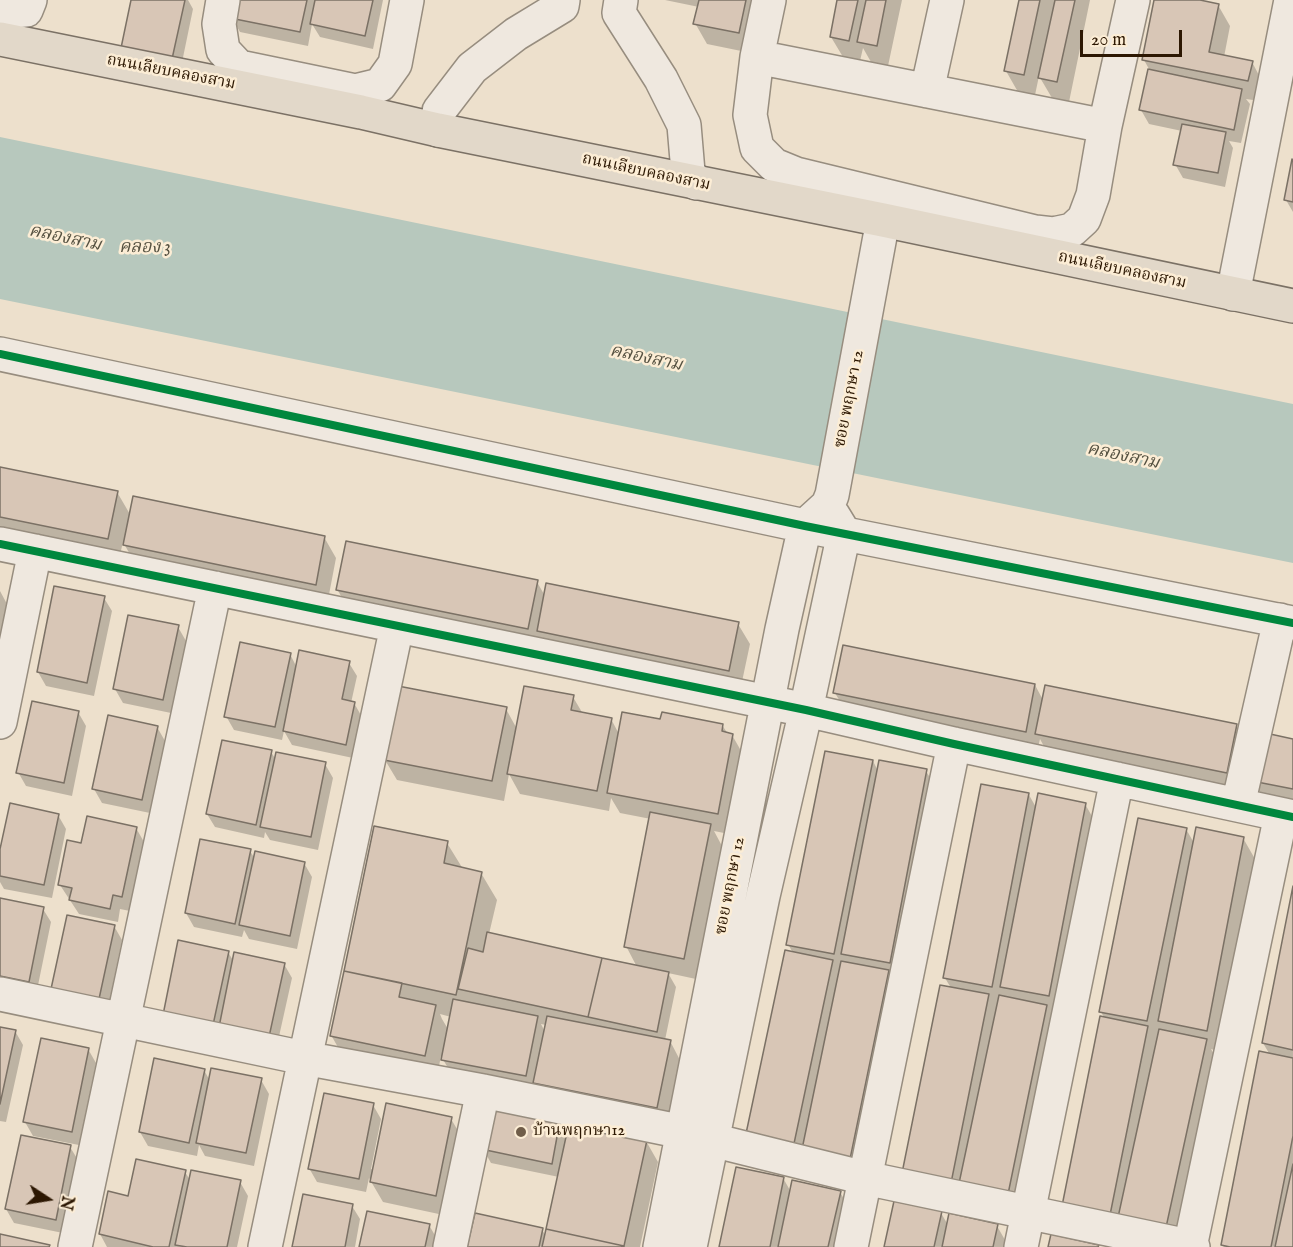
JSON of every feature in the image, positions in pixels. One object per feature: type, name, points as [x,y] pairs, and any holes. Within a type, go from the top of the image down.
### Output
[{"type":"main road","name":"ถนนเลียบคลองสาม","points":[[0,39],[1293,306]]},
{"type":"street","points":[[0,12],[26,9],[30,0]]},
{"type":"street","points":[[224,0],[219,24],[223,50],[239,67],[355,91],[380,85],[395,64],[407,0]]},
{"type":"street","points":[[438,130],[439,111],[472,68],[516,34],[562,6],[563,0]]},
{"type":"street","points":[[621,0],[619,13],[662,79],[684,124],[688,172],[696,183]]},
{"type":"street","points":[[769,0],[757,57],[750,115],[757,148],[774,165],[796,174],[1035,232],[1053,234],[1072,230],[1084,219],[1093,195],[1105,126],[1133,0]]},
{"type":"street","points":[[927,92],[947,0]]},
{"type":"street","points":[[1233,294],[1291,0]]},
{"type":"street","points":[[757,57],[1105,126]]},
{"type":"street","name":"ซอย พฤกษา 12","points":[[660,1247],[697,1136],[766,702],[822,508],[883,220]]},
{"type":"street","points":[[0,354],[822,508],[844,533],[1286,622],[1238,805]]},
{"type":"street","points":[[690,1247],[697,1136],[763,896],[844,533]]},
{"type":"street","points":[[0,544],[806,710],[1287,816],[1191,1247],[865,1178],[697,1136],[483,1091],[304,1058],[0,994]]},
{"type":"street","points":[[0,722],[35,551]]},
{"type":"street","points":[[75,1247],[215,588]]},
{"type":"street","points":[[264,1247],[397,626]]},
{"type":"street","points":[[850,1247],[954,744]]},
{"type":"street","points":[[1021,1247],[1117,779]]},
{"type":"street","points":[[450,1247],[483,1091]]},
{"type":"water","name":"คลอง 3","points":[[0,137],[1293,404],[1293,563],[0,299]]},
{"type":"building","points":[[131,0],[185,0],[172,59],[121,48]]},
{"type":"building","points":[[234,0],[307,0],[300,32],[230,18]]},
{"type":"building","points":[[315,0],[373,0],[365,36],[310,24]]},
{"type":"building","points":[[699,0],[746,0],[739,33],[693,24]]},
{"type":"building","points":[[837,0],[858,0],[849,41],[830,37]]},
{"type":"building","points":[[866,0],[886,0],[877,46],[857,42]]},
{"type":"building","points":[[1019,0],[1040,0],[1024,75],[1004,71]]},
{"type":"building","points":[[1055,0],[1075,0],[1057,82],[1038,78]]},
{"type":"building","points":[[1154,0],[1200,0],[1219,4],[1209,52],[1253,61],[1248,81],[1142,60]]},
{"type":"building","points":[[1148,69],[1242,89],[1234,130],[1139,110]]},
{"type":"building","points":[[1182,124],[1226,132],[1218,173],[1173,165]]},
{"type":"building","points":[[1293,160],[1293,202],[1284,200]]},
{"type":"building","points":[[0,467],[118,491],[108,539],[0,517]]},
{"type":"building","points":[[133,496],[325,536],[316,585],[123,545]]},
{"type":"building","points":[[346,541],[538,580],[528,629],[336,590]]},
{"type":"building","points":[[546,583],[739,622],[729,671],[537,631]]},
{"type":"building","points":[[54,586],[105,596],[87,683],[37,672]]},
{"type":"building","points":[[128,615],[179,625],[163,700],[113,689]]},
{"type":"building","points":[[240,642],[291,653],[275,727],[224,717]]},
{"type":"building","points":[[843,645],[1035,684],[1026,732],[833,693]]},
{"type":"building","points":[[299,650],[350,661],[342,699],[355,702],[346,745],[283,731]]},
{"type":"building","points":[[1045,685],[1237,724],[1227,773],[1035,734]]},
{"type":"building","points":[[398,686],[507,707],[492,781],[384,760]]},
{"type":"building","points":[[524,686],[574,695],[571,710],[612,718],[597,791],[507,774]]},
{"type":"building","points":[[32,701],[79,711],[64,783],[16,773]]},
{"type":"building","points":[[622,712],[660,719],[662,712],[723,724],[722,731],[733,734],[718,814],[607,793]]},
{"type":"building","points":[[108,715],[158,726],[142,800],[92,789]]},
{"type":"building","points":[[1261,732],[1293,739],[1293,789],[1252,781]]},
{"type":"building","points":[[222,740],[272,750],[256,825],[206,814]]},
{"type":"building","points":[[825,751],[873,760],[834,954],[786,945]]},
{"type":"building","points":[[276,752],[326,762],[311,837],[260,827]]},
{"type":"building","points":[[879,760],[927,769],[890,963],[841,954]]},
{"type":"building","points":[[981,784],[1029,793],[992,987],[943,978]]},
{"type":"building","points":[[1038,793],[1086,803],[1049,996],[1000,987]]},
{"type":"building","points":[[10,803],[59,814],[44,885],[0,876],[0,849]]},
{"type":"building","points":[[650,812],[711,824],[684,959],[624,947]]},
{"type":"building","points":[[87,816],[137,827],[122,897],[113,895],[110,909],[69,900],[72,888],[58,885],[67,840],[81,843]]},
{"type":"building","points":[[1138,818],[1187,828],[1147,1021],[1099,1012]]},
{"type":"building","points":[[374,826],[448,841],[444,863],[482,872],[456,995],[344,971]]},
{"type":"building","points":[[1196,827],[1244,837],[1207,1031],[1158,1021]]},
{"type":"building","points":[[200,839],[251,849],[235,924],[185,913]]},
{"type":"building","points":[[255,851],[305,862],[290,936],[239,925]]},
{"type":"building","points":[[1293,886],[1293,1050],[1262,1043]]},
{"type":"building","points":[[0,898],[44,907],[29,982],[0,976]]},
{"type":"building","points":[[67,915],[115,925],[99,999],[51,989]]},
{"type":"building","points":[[487,932],[602,958],[588,1017],[458,989],[468,948],[483,952]]},
{"type":"building","points":[[178,940],[229,951],[213,1025],[163,1015]]},
{"type":"building","points":[[785,950],[833,960],[792,1153],[744,1143]]},
{"type":"building","points":[[234,952],[285,963],[269,1037],[219,1027]]},
{"type":"building","points":[[602,958],[669,972],[657,1032],[588,1017]]},
{"type":"building","points":[[841,961],[889,970],[849,1164],[801,1154]]},
{"type":"building","points":[[344,971],[402,983],[399,997],[436,1005],[425,1056],[330,1036]]},
{"type":"building","points":[[940,985],[989,994],[950,1188],[901,1178]]},
{"type":"building","points":[[999,995],[1047,1005],[1007,1199],[958,1188]]},
{"type":"building","points":[[453,999],[538,1016],[526,1076],[441,1060]]},
{"type":"building","points":[[547,1016],[671,1040],[657,1108],[533,1083]]},
{"type":"building","points":[[1100,1016],[1148,1026],[1109,1220],[1061,1211]]},
{"type":"building","points":[[0,1027],[16,1030],[0,1104]]},
{"type":"building","points":[[1159,1029],[1207,1039],[1165,1232],[1117,1222]]},
{"type":"building","points":[[41,1038],[89,1048],[72,1132],[23,1122]]},
{"type":"building","points":[[1259,1051],[1293,1058],[1293,1136],[1271,1247],[1230,1247],[1221,1245]]},
{"type":"building","points":[[154,1058],[205,1069],[189,1143],[139,1132]]},
{"type":"building","points":[[211,1068],[262,1078],[246,1153],[196,1143]]},
{"type":"building","points":[[324,1093],[374,1103],[359,1179],[308,1169]]},
{"type":"building","name":"บ้านพฤกษา12","points":[[491,1102],[561,1115],[552,1164],[481,1149]]},
{"type":"building","points":[[386,1103],[452,1117],[436,1196],[370,1182]]},
{"type":"building","points":[[569,1123],[647,1140],[624,1246],[546,1229]]},
{"type":"building","points":[[21,1135],[71,1145],[56,1220],[5,1209]]},
{"type":"building","points":[[136,1159],[186,1170],[169,1247],[153,1247],[99,1234],[108,1191],[128,1196]]},
{"type":"building","points":[[1293,1164],[1293,1247],[1275,1247]]},
{"type":"building","points":[[736,1167],[784,1177],[770,1247],[719,1247]]},
{"type":"building","points":[[191,1170],[241,1180],[227,1247],[175,1245]]},
{"type":"building","points":[[792,1180],[841,1191],[828,1247],[778,1247]]},
{"type":"building","points":[[303,1194],[353,1204],[345,1247],[292,1247]]},
{"type":"building","points":[[894,1201],[942,1211],[934,1247],[884,1247]]},
{"type":"building","points":[[367,1211],[430,1224],[425,1247],[359,1247]]},
{"type":"building","points":[[475,1213],[543,1228],[539,1247],[467,1247]]},
{"type":"building","points":[[949,1213],[998,1224],[993,1247],[942,1247]]},
{"type":"building","points":[[546,1229],[624,1246],[624,1247],[542,1247]]},
{"type":"building","points":[[0,1234],[50,1245],[49,1247],[0,1247]]},
{"type":"building","points":[[1051,1234],[1099,1245],[1098,1247],[1048,1247]]},
{"type":"cycle path","points":[[0,354],[805,526],[1293,623]]},
{"type":"cycle path","points":[[0,544],[806,710],[1293,817]]},
{"type":"place","name":"บ้านพฤกษา12","points":[[521,1132]]},
{"type":"water label","name":"คลองสาม","points":[[65,239]]},
{"type":"water label","name":"คลองสาม","points":[[646,359]]},
{"type":"water label","name":"คลองสาม","points":[[1123,457]]}]
